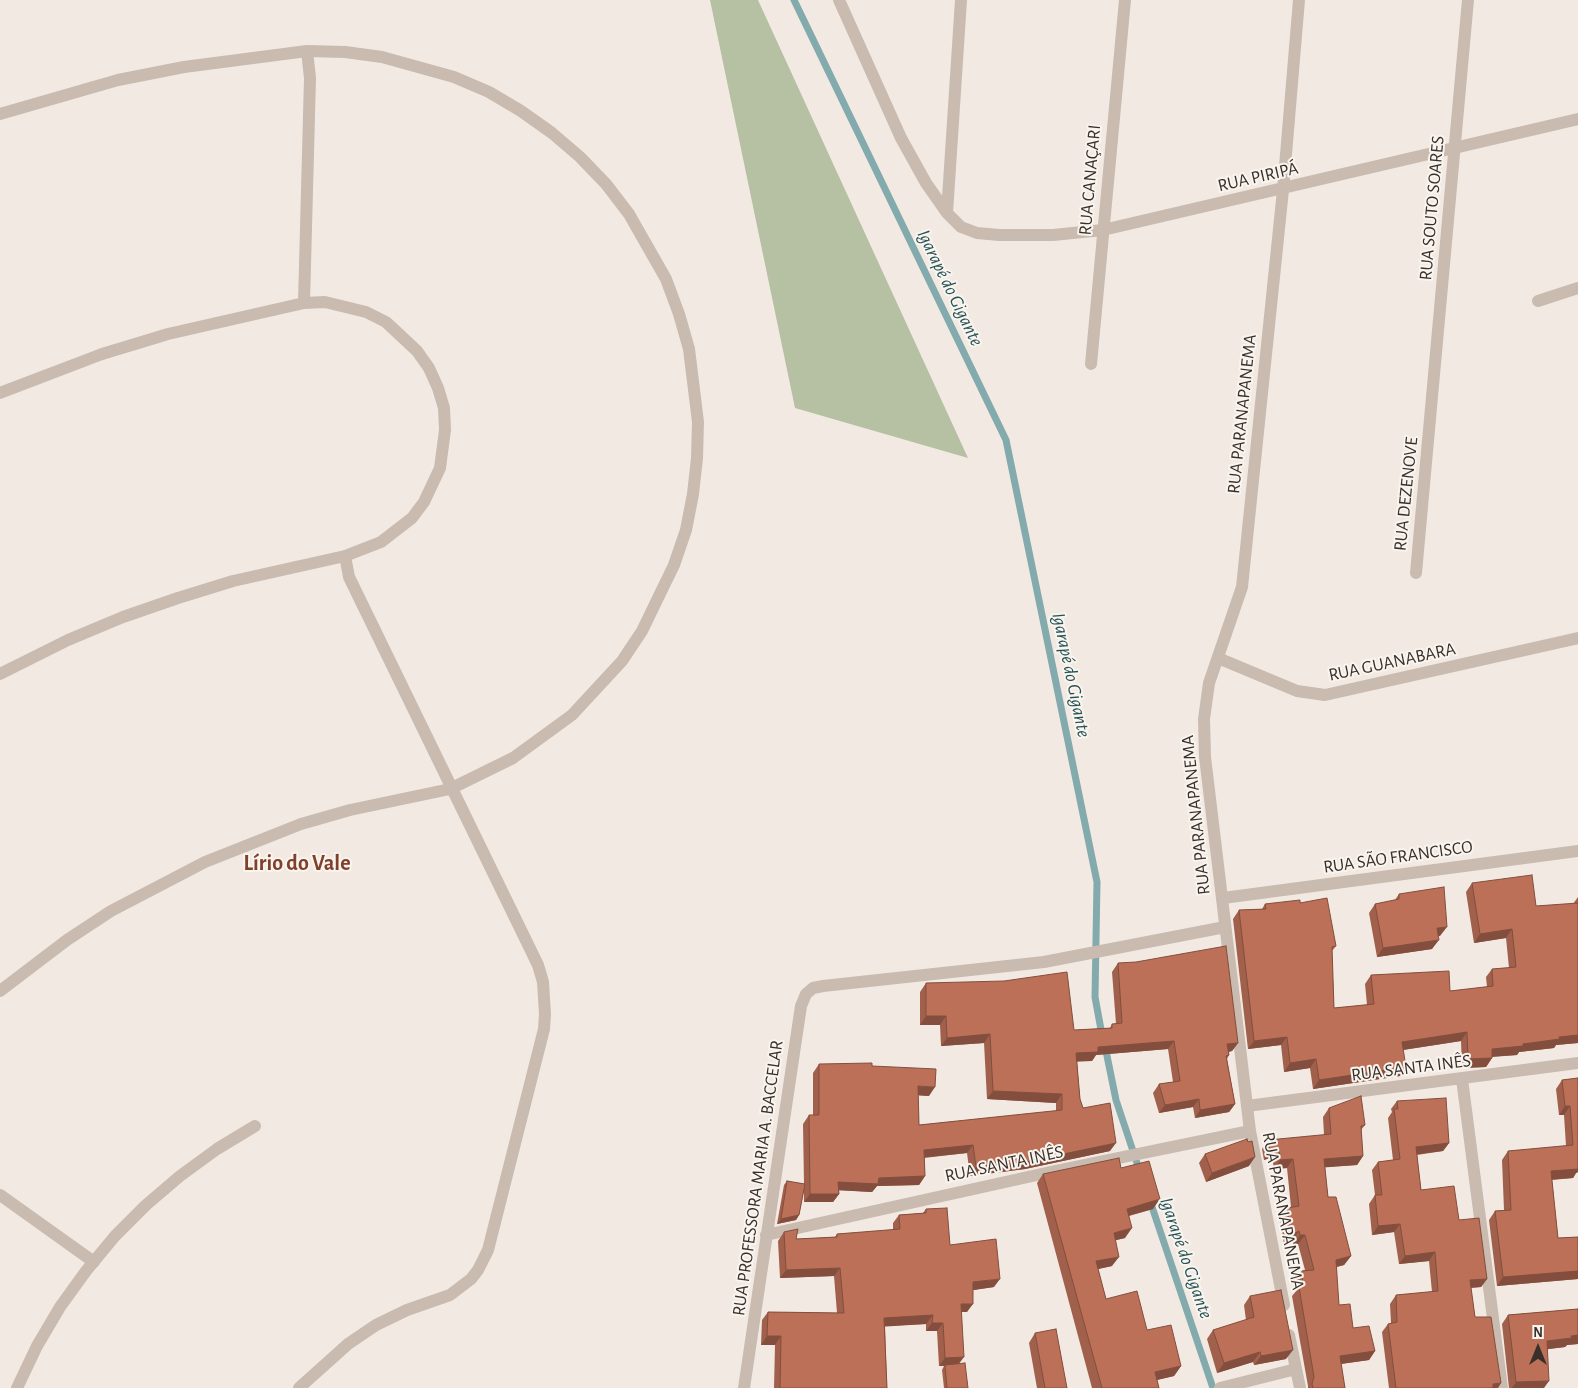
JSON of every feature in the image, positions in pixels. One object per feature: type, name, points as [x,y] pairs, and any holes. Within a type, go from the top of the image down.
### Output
[{"type":"street","points":[[839,0],[901,138],[947,214]]},
{"type":"street","points":[[947,214],[961,0]]},
{"type":"street","name":"RUA CANAÇARI","points":[[1091,364],[1125,0]]},
{"type":"street","name":"RUA PARANAPANEMA","points":[[1299,0],[1283,190],[1242,587],[1209,683],[1204,719],[1204,757],[1223,898],[1250,1132],[1300,1388]]},
{"type":"street","name":"RUA SOUTO SOARES","points":[[1431,420],[1468,0]]},
{"type":"street","points":[[304,303],[310,78],[307,51]]},
{"type":"street","points":[[0,114],[54,97],[146,74],[236,59],[307,51],[344,52],[382,57],[454,77],[497,97],[552,133],[580,157],[606,184],[629,214],[666,279],[689,349],[698,422],[698,458],[693,494],[686,530],[674,565],[642,631],[622,661],[572,715],[513,758],[450,789],[383,802],[301,824],[205,862],[111,911],[67,940],[0,991]]},
{"type":"street","name":"RUA PIRIPÁ","points":[[947,214],[961,227],[977,233],[999,235],[1053,234],[1103,230],[1283,190],[1578,119]]},
{"type":"street","points":[[1538,301],[1578,288]]},
{"type":"street","points":[[0,393],[102,354],[168,334],[304,303],[325,302],[346,306],[386,322],[403,335],[421,356],[438,388],[444,408],[444,449],[440,468],[424,502],[412,518],[389,536],[364,550],[345,556],[251,576],[123,617],[68,640],[0,674]]},
{"type":"street","name":"RUA DEZENOVE","points":[[1416,573],[1431,420]]},
{"type":"street","points":[[298,1388],[348,1344],[376,1325],[406,1310],[450,1295],[471,1279],[484,1260],[544,1029],[545,999],[538,966],[450,789],[349,577],[345,556]]},
{"type":"street","name":"RUA GUANABARA","points":[[1218,658],[1297,691],[1325,695],[1578,638]]},
{"type":"street","name":"RUA SÃO FRANCISCO","points":[[1223,898],[1578,851]]},
{"type":"street","name":"RUA PROFESSORA MARIA A. BACCELAR","points":[[744,1388],[801,1006],[806,994],[813,988],[824,986],[1074,957],[1225,927]]},
{"type":"street","name":"RUA SANTA INÊS","points":[[1247,1106],[1578,1063]]},
{"type":"street","points":[[1462,1079],[1502,1388]]},
{"type":"street","points":[[18,1388],[37,1346],[60,1307],[94,1262],[146,1205],[180,1176],[217,1149],[255,1126]]},
{"type":"street","name":"RUA SANTA INÊS","points":[[766,1235],[1103,1161],[1250,1132]]},
{"type":"street","points":[[0,1194],[94,1262]]},
{"type":"street","points":[[1220,1388],[1296,1369]]},
{"type":"green space","points":[[710,0],[758,0],[968,458],[795,408]]},
{"type":"building","points":[[1532,875],[1536,906],[1578,903],[1578,1035],[1523,1044],[1523,1046],[1492,1049],[1492,1058],[1468,1059],[1467,1032],[1402,1042],[1406,1067],[1319,1080],[1316,1059],[1290,1063],[1287,1037],[1254,1041],[1239,910],[1266,909],[1265,904],[1300,900],[1300,903],[1327,898],[1336,946],[1332,947],[1334,1008],[1374,1004],[1371,975],[1449,971],[1450,991],[1493,986],[1492,969],[1516,967],[1512,929],[1480,934],[1472,883]]},
{"type":"building","points":[[1444,887],[1447,927],[1437,928],[1439,940],[1383,948],[1375,904],[1399,899],[1399,894]]},
{"type":"building","points":[[1226,946],[1238,1043],[1227,1044],[1229,1055],[1226,1056],[1235,1104],[1200,1110],[1199,1099],[1165,1105],[1159,1084],[1180,1081],[1174,1041],[1098,1047],[1098,1052],[1076,1053],[1080,1099],[1083,1108],[1110,1103],[1116,1143],[1030,1161],[976,1167],[973,1145],[924,1150],[925,1176],[879,1178],[878,1184],[838,1182],[839,1194],[810,1194],[809,1115],[819,1115],[819,1064],[872,1063],[872,1066],[936,1069],[935,1087],[918,1086],[919,1125],[1062,1110],[1062,1094],[993,1091],[990,1034],[947,1038],[946,1016],[926,1016],[926,983],[1004,981],[1067,972],[1074,1030],[1112,1028],[1112,1024],[1122,1023],[1118,963],[1136,962]]},
{"type":"building","points":[[1578,1078],[1578,1169],[1551,1171],[1558,1238],[1578,1237],[1578,1271],[1503,1277],[1495,1211],[1511,1210],[1508,1151],[1573,1145],[1570,1106],[1565,1106],[1562,1080]]},
{"type":"building","points":[[1361,1096],[1365,1125],[1361,1126],[1363,1156],[1324,1159],[1328,1197],[1336,1197],[1351,1256],[1336,1260],[1339,1305],[1350,1304],[1353,1328],[1369,1326],[1375,1351],[1340,1356],[1345,1388],[1313,1388],[1314,1377],[1299,1287],[1303,1286],[1302,1271],[1314,1270],[1305,1235],[1300,1235],[1299,1231],[1291,1235],[1287,1208],[1299,1206],[1293,1159],[1280,1160],[1279,1148],[1270,1151],[1268,1140],[1331,1134],[1329,1108]]},
{"type":"building","points":[[1446,1098],[1449,1143],[1416,1147],[1421,1190],[1454,1186],[1459,1220],[1479,1218],[1487,1279],[1470,1280],[1475,1317],[1491,1317],[1501,1383],[1493,1384],[1493,1388],[1396,1388],[1388,1324],[1397,1322],[1396,1295],[1438,1291],[1435,1252],[1405,1256],[1400,1224],[1378,1226],[1375,1195],[1382,1195],[1378,1162],[1400,1159],[1394,1109],[1398,1109],[1397,1101]]},
{"type":"building","points":[[1247,1139],[1248,1142],[1252,1141],[1255,1157],[1212,1173],[1205,1154]]},
{"type":"building","points":[[1119,1158],[1121,1168],[1149,1161],[1160,1199],[1127,1209],[1132,1228],[1114,1233],[1119,1257],[1096,1261],[1106,1299],[1137,1291],[1147,1330],[1171,1325],[1181,1366],[1155,1372],[1159,1388],[1102,1388],[1043,1174]]},
{"type":"building","points":[[787,1181],[805,1184],[799,1215],[781,1219]]},
{"type":"building","points":[[947,1208],[950,1245],[996,1239],[1000,1279],[973,1282],[973,1304],[961,1304],[964,1357],[945,1358],[943,1323],[932,1323],[933,1315],[884,1318],[887,1388],[780,1388],[781,1336],[767,1336],[768,1312],[844,1313],[840,1268],[786,1270],[784,1232],[798,1229],[796,1239],[837,1237],[837,1234],[900,1229],[899,1215],[926,1213],[926,1209]]},
{"type":"building","points":[[1281,1290],[1293,1350],[1261,1356],[1260,1352],[1224,1363],[1213,1330],[1254,1317],[1250,1296]]},
{"type":"building","points":[[1578,1309],[1578,1335],[1571,1336],[1572,1338],[1547,1341],[1549,1381],[1516,1382],[1508,1315]]},
{"type":"building","points":[[1056,1329],[1067,1388],[1045,1388],[1035,1333]]},
{"type":"building","points":[[965,1363],[968,1388],[947,1388],[945,1365]]},
{"type":"waterway","name":"Igarapé do Gigante","points":[[794,0],[1006,440],[1097,882],[1095,997],[1102,1035]]},
{"type":"waterway","name":"Igarapé do Gigante","points":[[1105,1046],[1116,1100],[1140,1172]]},
{"type":"waterway","name":"Igarapé do Gigante","points":[[1150,1201],[1213,1388]]},
{"type":"district","name":"Lírio do Vale","points":[[297,863]]}]
